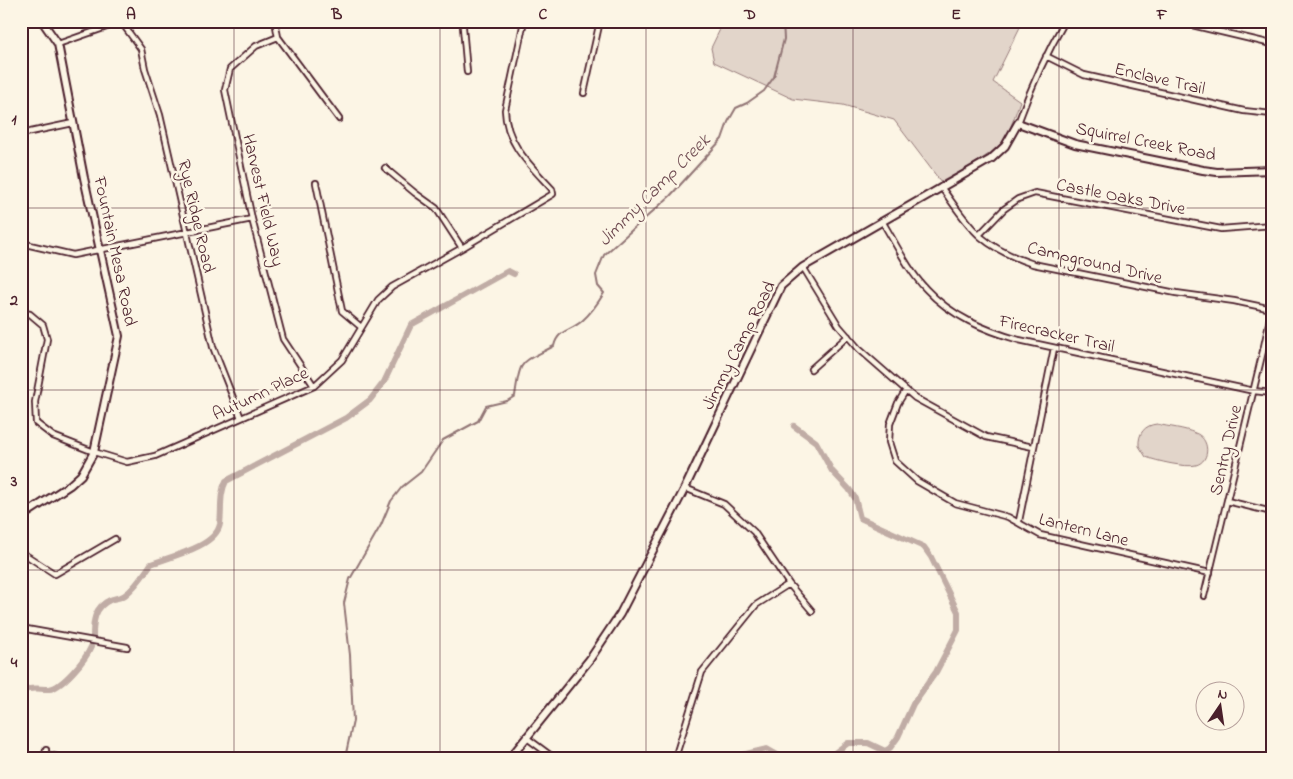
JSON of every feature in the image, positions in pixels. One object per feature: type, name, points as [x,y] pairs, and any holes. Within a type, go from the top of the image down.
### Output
[{"type":"street","name":"Fountain Mesa Road","points":[[21,517],[70,485],[80,475],[94,452],[120,336],[73,123],[58,44],[42,21]]},
{"type":"street","points":[[275,21],[278,37],[339,119]]},
{"type":"street","points":[[464,21],[467,72]]},
{"type":"street","name":"Autumn Place","points":[[21,312],[30,314],[43,325],[47,339],[35,402],[36,423],[53,436],[94,452],[127,462],[155,456],[314,386],[342,360],[378,300],[392,288],[553,194],[552,189],[517,150],[505,124],[505,110],[524,21]]},
{"type":"street","points":[[584,93],[600,21]]},
{"type":"street","name":"Jimmy Camp Road","points":[[510,758],[590,659],[620,614],[685,488],[781,286],[803,267],[991,159],[1005,146],[1018,123],[1029,92],[1046,56],[1065,21]]},
{"type":"street","points":[[1175,21],[1272,44]]},
{"type":"street","points":[[58,44],[123,22]]},
{"type":"street","name":"Rye Ridge Road","points":[[123,22],[141,49],[145,69],[160,115],[213,347],[241,418]]},
{"type":"street","name":"Harvest Field Way","points":[[278,37],[256,46],[230,69],[226,90],[252,219],[283,339],[314,386]]},
{"type":"street","name":"Enclave Trail","points":[[1046,56],[1084,75],[1244,111],[1272,114]]},
{"type":"street","points":[[21,134],[73,123]]},
{"type":"street","name":"Squirrel Creek Road","points":[[1018,123],[1075,144],[1203,170],[1217,172],[1272,170]]},
{"type":"street","points":[[385,168],[436,208],[462,248]]},
{"type":"street","points":[[316,183],[342,311],[361,327]]},
{"type":"street","name":"Campground Drive","points":[[941,187],[979,235],[1012,256],[1033,264],[1176,294],[1234,301],[1272,309]]},
{"type":"street","name":"Castle Oaks Drive","points":[[979,235],[1004,209],[1018,199],[1035,193],[1221,229],[1272,225]]},
{"type":"street","points":[[21,243],[73,255],[252,219]]},
{"type":"street","name":"Firecracker Trail","points":[[882,221],[905,260],[926,289],[954,314],[990,332],[1054,348],[1254,391],[1272,393]]},
{"type":"street","points":[[803,267],[839,326],[859,349],[915,398],[986,437],[1033,447]]},
{"type":"street","name":"Sentry Drive","points":[[1204,596],[1272,309]]},
{"type":"street","points":[[811,369],[848,336]]},
{"type":"street","points":[[1019,521],[1054,348]]},
{"type":"street","name":"Lantern Lane","points":[[906,390],[898,403],[890,424],[889,442],[895,462],[917,481],[955,503],[1019,521],[1029,529],[1040,534],[1210,573]]},
{"type":"street","points":[[685,488],[724,504],[754,532],[789,584],[812,611]]},
{"type":"street","points":[[1227,501],[1272,512]]},
{"type":"street","points":[[21,552],[55,574],[115,539]]},
{"type":"street","points":[[675,758],[702,672],[756,605],[789,584]]},
{"type":"street","points":[[21,628],[127,647]]},
{"type":"street","points":[[527,738],[554,758]]},
{"type":"street","points":[[45,754],[61,758]]},
{"type":"shaded area","points":[[724,21],[1023,21],[993,82],[1020,101],[1013,122],[1003,141],[974,164],[941,182],[894,120],[843,105],[793,99],[714,62],[711,48]]},
{"type":"shaded area","points":[[1157,424],[1186,430],[1200,436],[1204,440],[1207,449],[1201,463],[1185,466],[1146,457],[1139,446],[1141,434],[1149,426]]},
{"type":"waterway","name":"Jimmy Camp Creek","points":[[345,758],[353,721],[350,655],[344,603],[350,579],[381,525],[391,501],[402,487],[421,472],[443,440],[478,421],[486,406],[507,401],[515,396],[519,374],[524,363],[528,359],[554,346],[562,333],[578,324],[597,304],[604,293],[598,286],[596,275],[604,255],[670,196],[722,139],[728,122],[736,108],[764,91],[774,77],[784,39],[783,21]]},
{"type":"waterway","points":[[93,637],[93,626],[101,607],[110,600],[129,592],[151,564],[191,550],[210,539],[217,532],[220,524],[222,497],[226,481],[346,418],[370,400],[384,382],[411,325],[508,271],[514,274]]},
{"type":"waterway","points":[[794,426],[816,442],[832,471],[855,498],[860,518],[924,547],[931,557],[958,612],[958,630],[936,672],[913,704],[898,737],[890,748],[885,751],[868,743],[848,743],[828,758]]},
{"type":"waterway","points":[[21,691],[49,689],[60,684],[79,665],[91,647]]},
{"type":"waterway","points":[[738,758],[742,755],[767,749],[783,758]]}]
